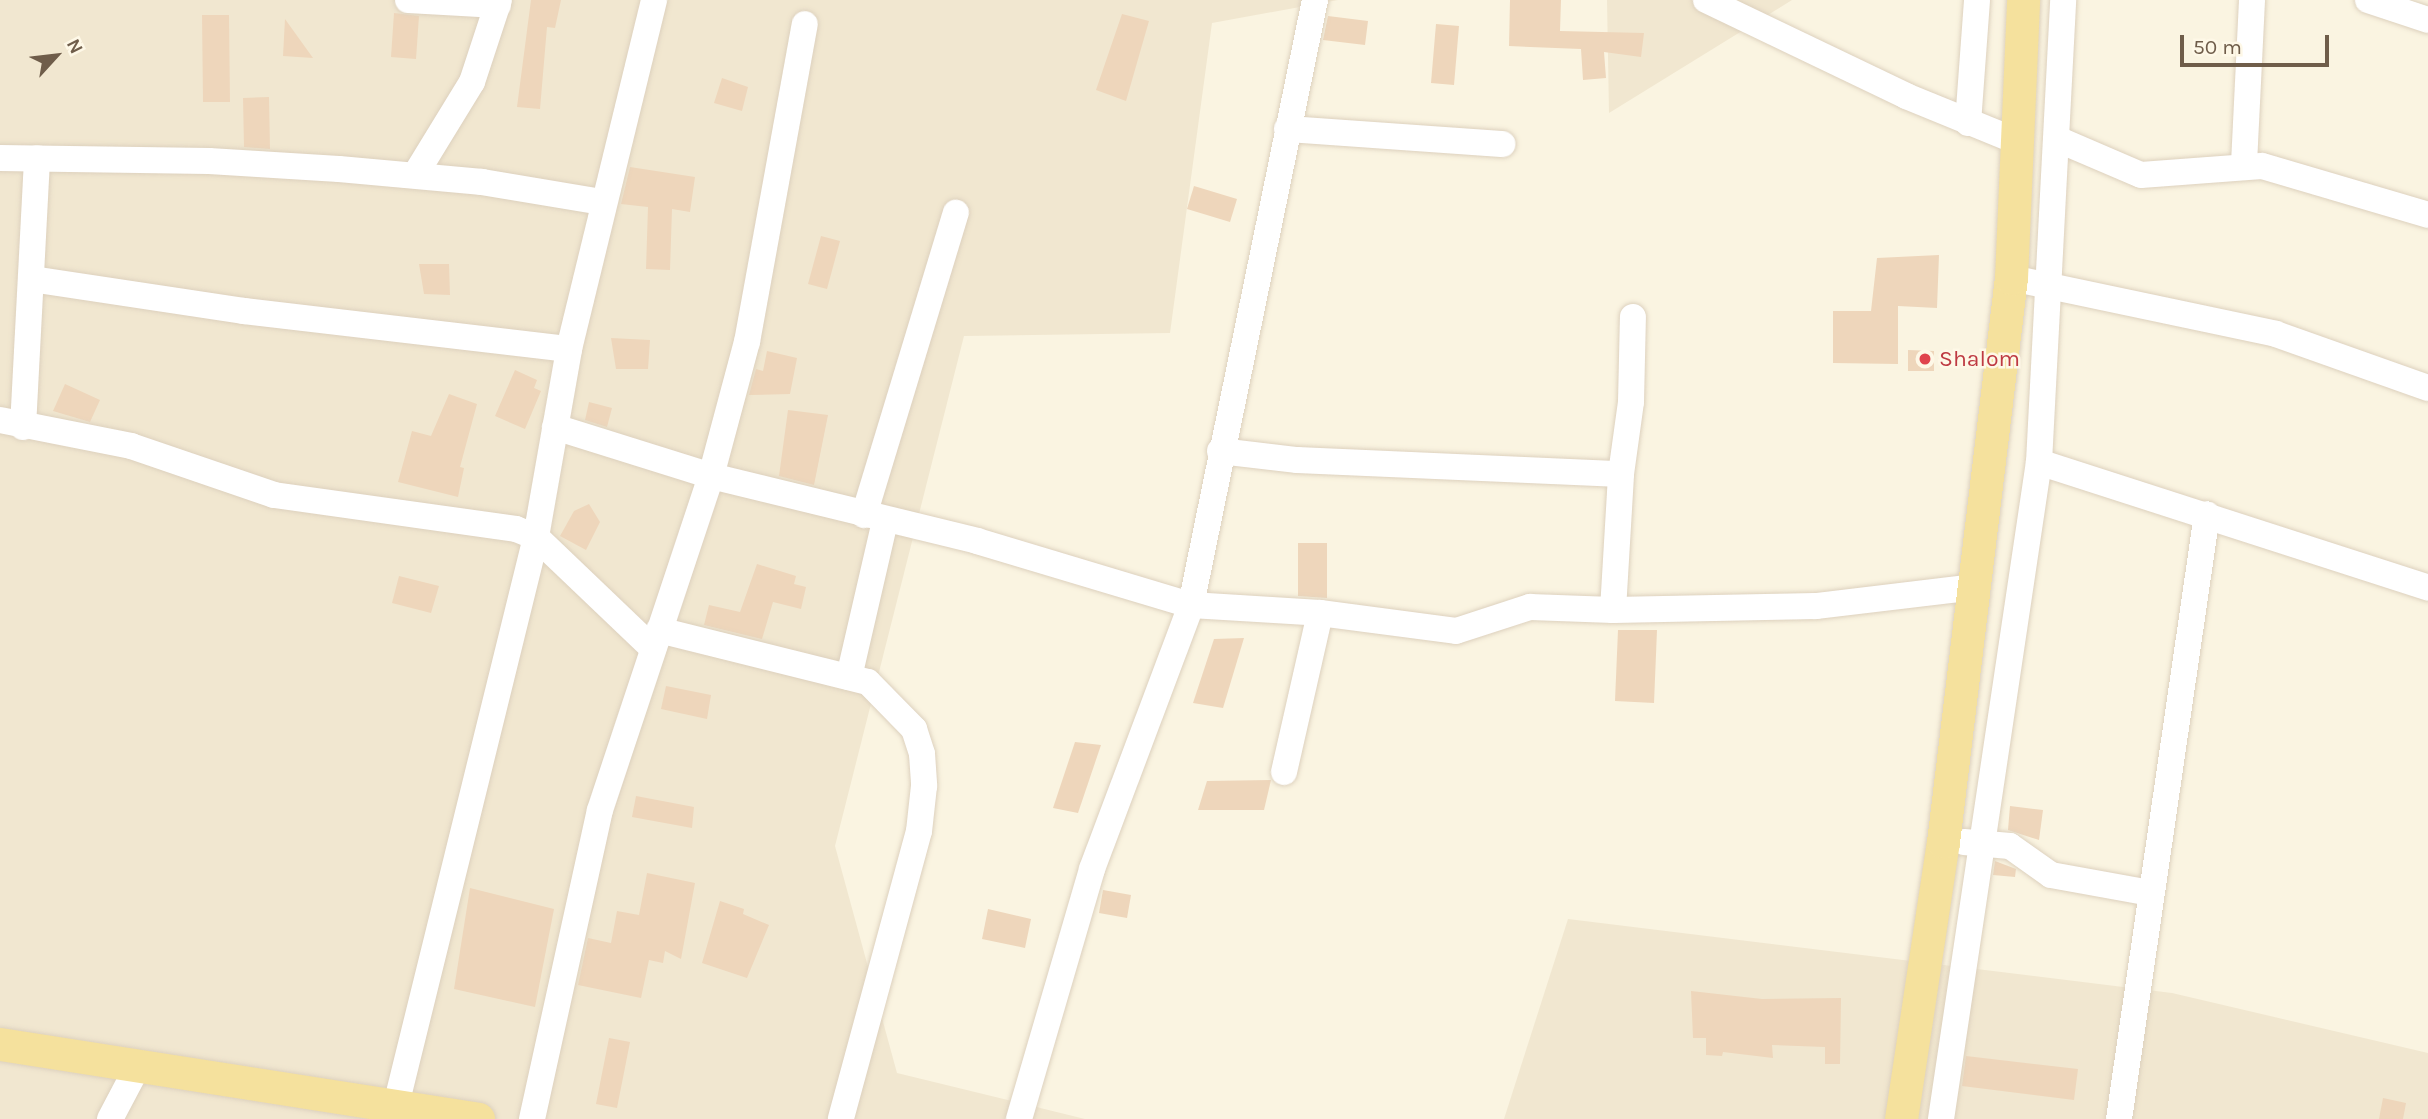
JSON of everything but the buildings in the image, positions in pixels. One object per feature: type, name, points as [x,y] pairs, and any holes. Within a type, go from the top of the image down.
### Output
[{"type":"main road","points":[[1901,1119],[1943,842],[2011,278],[2019,142],[2023,0]]},
{"type":"main road","points":[[0,1044],[478,1119]]},
{"type":"street","points":[[408,0],[499,3],[472,82],[415,175]]},
{"type":"street","points":[[396,1105],[536,537],[569,349],[602,202],[654,0]]},
{"type":"street","points":[[1019,1119],[1092,869],[1191,605],[1220,452],[1315,0]]},
{"type":"street","points":[[1706,0],[1968,122],[2019,142]]},
{"type":"street","points":[[1968,122],[1977,0]]},
{"type":"street","points":[[1941,1119],[1979,842],[2039,462],[2063,0]]},
{"type":"street","points":[[2244,164],[2252,0]]},
{"type":"street","points":[[2368,0],[2420,11]]},
{"type":"street","points":[[532,1119],[600,810],[711,476],[755,307],[805,24]]},
{"type":"street","points":[[1287,129],[1502,144]]},
{"type":"street","points":[[2057,139],[2141,175],[2174,175],[2244,164],[2262,166],[2428,215]]},
{"type":"street","points":[[0,158],[209,161],[415,175],[602,202]]},
{"type":"street","points":[[37,158],[32,279],[12,424],[131,446],[274,495],[489,524],[536,537],[655,639],[849,677],[868,682],[884,693],[914,729],[922,754],[924,786],[908,878],[842,1119]]},
{"type":"street","points":[[849,677],[874,518],[956,214]]},
{"type":"street","points":[[2011,278],[2050,289],[2276,334],[2428,388]]},
{"type":"street","points":[[32,279],[244,311],[569,349]]},
{"type":"street","points":[[1613,610],[1621,474],[1631,402],[1633,317]]},
{"type":"street","points":[[555,427],[711,476],[874,518],[977,541],[1191,605],[1320,612],[1455,631],[1530,607],[1613,610],[1816,606],[1975,587]]},
{"type":"street","points":[[1220,452],[1310,461],[1621,474]]},
{"type":"street","points":[[2039,462],[2207,514],[2428,589]]},
{"type":"street","points":[[2119,1119],[2207,514]]},
{"type":"street","points":[[1284,772],[1320,612]]},
{"type":"street","points":[[1943,842],[1979,842],[2010,846],[2051,875],[2150,893]]},
{"type":"street","points":[[110,1119],[138,1066]]},
{"type":"shaded area","points":[[0,0],[1338,0],[1212,23],[1170,333],[964,336],[835,846],[897,1073],[1085,1119],[0,1119]]},
{"type":"shaded area","points":[[1607,0],[1792,0],[1609,113]]},
{"type":"shaded area","points":[[1568,919],[2172,993],[2428,1053],[2428,1119],[1504,1119]]},
{"type":"place","name":"Shalom","points":[[1925,359]]}]
